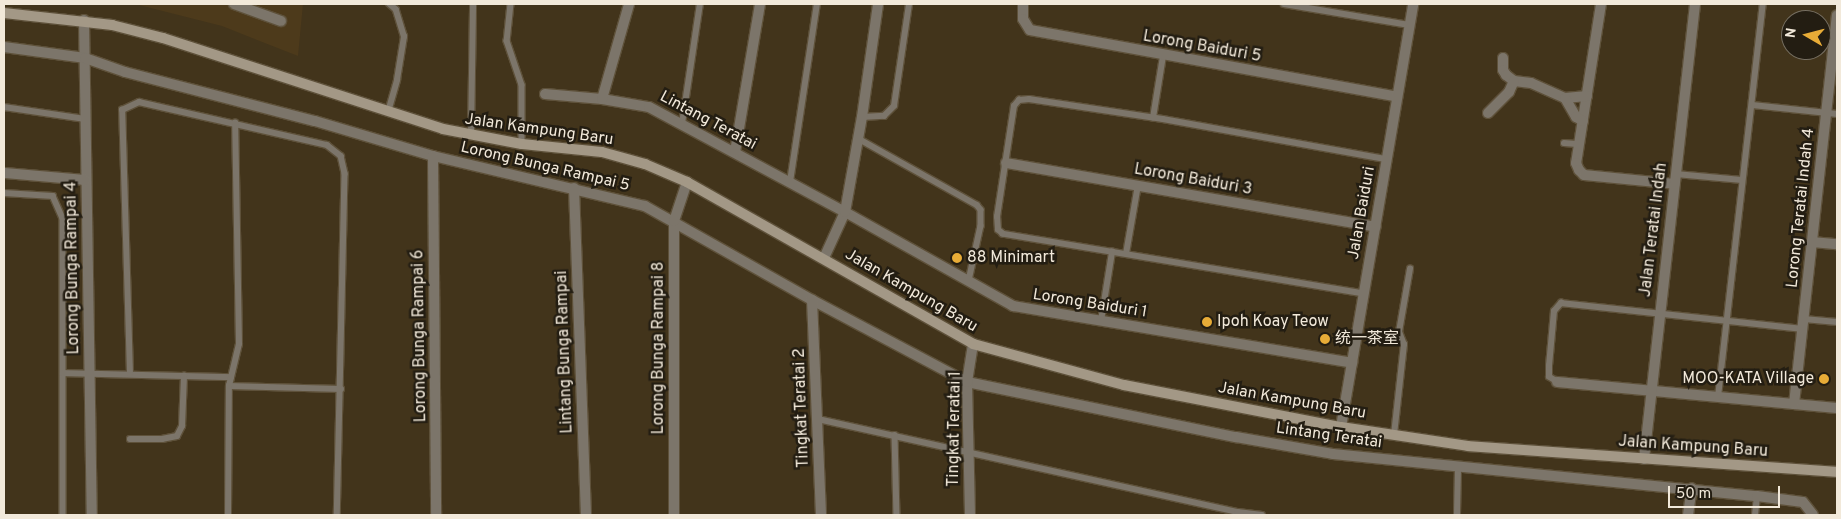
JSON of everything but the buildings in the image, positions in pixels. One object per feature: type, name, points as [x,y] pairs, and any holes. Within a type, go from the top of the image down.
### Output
[{"type":"street","points":[[234,4],[281,21]]},
{"type":"street","points":[[602,99],[628,4]]},
{"type":"street","points":[[735,152],[760,4]]},
{"type":"street","points":[[824,258],[845,212],[859,139],[878,4]]},
{"type":"street","name":"Lorong Baiduri 5","points":[[1023,4],[1023,19],[1030,30],[1164,56],[1397,96]]},
{"type":"street","name":"Jalan Baiduri","points":[[1341,427],[1413,4]]},
{"type":"street","points":[[1601,4],[1576,163],[1584,176],[1675,179]]},
{"type":"street","name":"Jalan Teratai Indah","points":[[1644,459],[1695,4]]},
{"type":"street","name":"Jalan Kampung Baru","points":[[8,10],[112,25],[162,38],[388,112],[471,136],[522,144],[602,152],[646,164],[687,182],[973,344],[1124,385],[1341,427],[1468,446],[1837,472]]},
{"type":"street","name":"Lorong Teratai Indah 4","points":[[1794,404],[1812,242],[1832,114],[1837,15]]},
{"type":"street","name":"Lorong Bunga Rampai 4","points":[[84,20],[92,515]]},
{"type":"street","name":"Lorong Bunga Rampai 5","points":[[4,47],[85,58],[124,72],[315,121],[433,156],[645,206],[812,300],[967,382]]},
{"type":"street","points":[[1503,58],[1503,70],[1514,81],[1531,83],[1565,98],[1587,96]]},
{"type":"street","points":[[1488,113],[1509,92],[1514,81]]},
{"type":"street","name":"Lintang Teratai","points":[[545,94],[602,99],[649,107],[845,212]]},
{"type":"street","points":[[1565,98],[1576,118],[1583,121]]},
{"type":"street","name":"Lorong Bunga Rampai 6","points":[[433,156],[436,515]]},
{"type":"street","name":"Lorong Baiduri 3","points":[[1006,162],[1375,227]]},
{"type":"street","points":[[4,173],[86,180]]},
{"type":"street","name":"Lorong Bunga Rampai 8","points":[[674,515],[674,221],[687,182]]},
{"type":"street","name":"Lintang Bunga Rampai","points":[[574,188],[586,515]]},
{"type":"street","name":"Lorong Baiduri 1","points":[[845,212],[1013,306],[1352,363]]},
{"type":"street","points":[[1812,242],[1837,244]]},
{"type":"street","name":"Tingkat Teratai 2","points":[[812,300],[821,515]]},
{"type":"street","name":"Tingkat Teratai 1","points":[[970,515],[967,451],[967,382],[973,344]]},
{"type":"street","name":"Lintang Teratai","points":[[967,382],[1246,439],[1333,454],[1692,488],[1757,496],[1803,502],[1813,515]]},
{"type":"street","points":[[1557,382],[1837,408]]},
{"type":"street","points":[[1688,515],[1692,488]]},
{"type":"lane","points":[[388,112],[397,80],[404,37],[396,10],[389,4]]},
{"type":"lane","points":[[471,136],[473,4]]},
{"type":"lane","points":[[511,4],[507,41],[522,85],[522,144]]},
{"type":"lane","points":[[682,124],[700,4]]},
{"type":"lane","points":[[790,182],[817,4]]},
{"type":"lane","points":[[862,117],[884,116],[894,106],[908,4]]},
{"type":"lane","points":[[1284,4],[1409,24]]},
{"type":"lane","points":[[1718,398],[1742,180],[1753,105],[1763,4]]},
{"type":"lane","points":[[1153,118],[1164,56]]},
{"type":"lane","points":[[1364,294],[1003,234],[998,230],[997,217],[1014,106],[1019,100],[1029,99],[1153,118],[1386,159]]},
{"type":"lane","points":[[130,374],[122,110],[139,102],[327,145],[341,156],[345,174],[337,515]]},
{"type":"lane","points":[[1753,105],[1832,114]]},
{"type":"lane","points":[[4,107],[85,119]]},
{"type":"lane","points":[[228,515],[228,386],[239,344],[235,124]]},
{"type":"lane","points":[[859,139],[978,205],[981,210],[981,226],[969,281]]},
{"type":"lane","points":[[1564,143],[1580,144]]},
{"type":"lane","points":[[1675,179],[1742,180]]},
{"type":"lane","points":[[1126,254],[1138,186]]},
{"type":"lane","points":[[4,193],[53,196],[63,218],[63,515]]},
{"type":"lane","points":[[1101,321],[1112,252]]},
{"type":"lane","points":[[1394,435],[1404,345],[1399,332],[1410,269]]},
{"type":"lane","points":[[1557,382],[1549,377],[1549,366],[1554,311],[1560,303],[1727,319],[1803,324],[1837,322]]},
{"type":"lane","points":[[63,373],[231,377]]},
{"type":"lane","points":[[130,439],[177,436],[182,426],[184,376]]},
{"type":"lane","points":[[228,386],[340,389]]},
{"type":"lane","points":[[818,418],[1238,514],[1262,515]]},
{"type":"lane","points":[[895,435],[897,515]]},
{"type":"lane","points":[[1457,515],[1458,467]]},
{"type":"lane","points":[[1755,515],[1757,496]]},
{"type":"shaded area","points":[[135,4],[303,4],[298,56],[222,26]]},
{"type":"place","name":"88 Minimart","points":[[957,258]]},
{"type":"place","name":"Ipoh Koay Teow","points":[[1207,322]]},
{"type":"place","name":"统一茶室","points":[[1325,339]]},
{"type":"place","name":"MOO-KATA Village","points":[[1824,379]]}]
